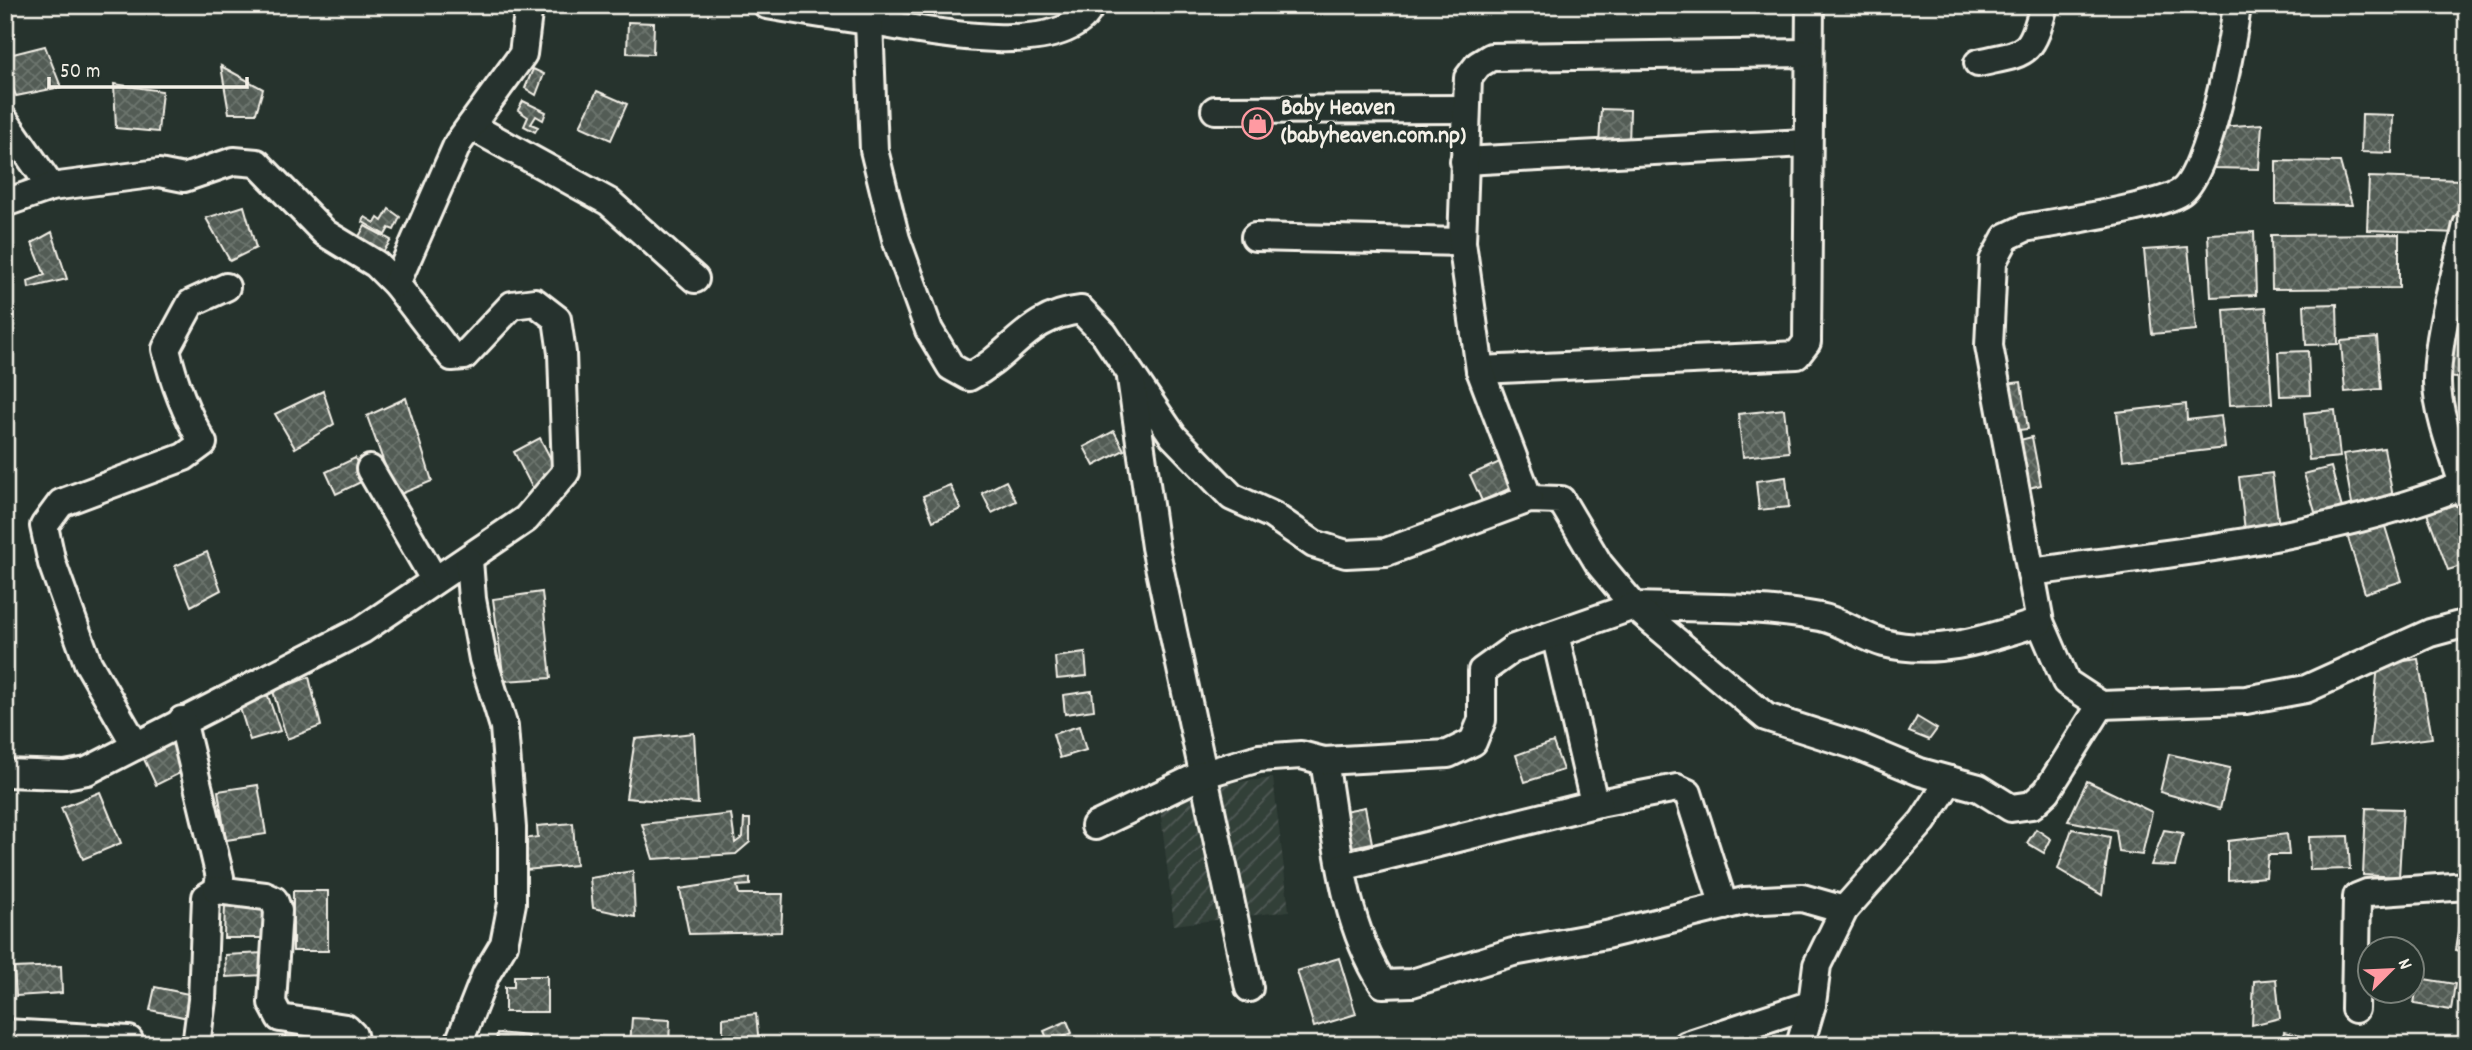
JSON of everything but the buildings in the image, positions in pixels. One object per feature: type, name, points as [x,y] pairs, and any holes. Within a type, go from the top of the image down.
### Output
[{"type":"street","points":[[396,284],[458,144],[523,54],[529,5]]},
{"type":"street","points":[[767,5],[961,37],[1028,38],[1063,28],[1086,16],[1091,5]]},
{"type":"street","points":[[1480,370],[1797,355],[1807,342],[1806,143],[1810,5]]},
{"type":"street","points":[[1978,63],[2024,52],[2035,39],[2044,5]]},
{"type":"street","points":[[2237,5],[2217,107],[2193,178],[2181,192],[2159,200],[2025,228],[2006,237],[1993,261],[1989,346],[2040,622],[2066,682],[2101,705],[2246,700],[2306,690],[2430,633],[2467,623]]},
{"type":"street","points":[[869,21],[877,163],[896,239],[929,330],[951,367],[969,377],[992,365],[1024,333],[1056,313],[1081,310],[1104,334],[1173,436],[1232,497],[1272,515],[1314,544],[1346,554],[1385,552],[1530,499],[1561,500],[1599,564],[1634,606],[1766,717],[1979,788],[2011,808],[2032,805],[2047,791],[2101,705]]},
{"type":"street","points":[[1530,499],[1480,370],[1462,242],[1468,78],[1478,65],[1491,57],[1809,53]]},
{"type":"street","points":[[1215,110],[1466,109]]},
{"type":"street","points":[[5,121],[51,187]]},
{"type":"street","points":[[471,126],[610,202],[695,279]]},
{"type":"street","points":[[1464,160],[1806,143]]},
{"type":"street","points":[[5,203],[51,187],[159,173],[184,178],[234,161],[257,163],[324,233],[376,264],[396,284],[452,357],[464,356],[512,305],[535,302],[557,319],[562,354],[566,472],[526,519],[362,630],[182,719],[87,771],[65,775],[5,773]]},
{"type":"street","points":[[2031,572],[2249,543],[2318,530],[2465,491],[2459,445],[2437,382],[2443,333],[2467,225]]},
{"type":"street","points":[[1255,237],[1462,242]]},
{"type":"street","points":[[136,746],[88,663],[52,563],[44,526],[61,503],[184,457],[203,443],[188,417],[174,382],[166,349],[191,303],[226,287]]},
{"type":"street","points":[[1130,373],[1155,547],[1201,775],[1249,988]]},
{"type":"street","points":[[370,469],[434,579]]},
{"type":"street","points":[[458,1045],[486,974],[504,944],[512,903],[512,828],[504,727],[483,659],[472,599],[469,560]]},
{"type":"street","points":[[1095,826],[1201,775],[1259,758],[1301,755],[1324,761],[1448,754],[1473,742],[1482,720],[1482,671],[1514,648],[1634,606],[1770,611],[1823,618],[1884,643],[1935,649],[1984,640],[2040,622]]},
{"type":"street","points":[[1555,634],[1592,794],[1599,803]]},
{"type":"street","points":[[182,719],[217,858],[220,877],[218,890]]},
{"type":"street","points":[[1324,761],[1349,908],[1366,957],[1383,984],[1412,983],[1513,952],[1605,935],[1724,906],[1802,898],[1844,910]]},
{"type":"street","points":[[1800,1045],[1812,1004],[1816,965],[1844,910],[1923,821],[1950,780]]},
{"type":"street","points":[[1342,867],[1599,803],[1677,788],[1688,793],[1724,906]]},
{"type":"street","points":[[2355,1009],[2357,897],[2367,892],[2467,886]]},
{"type":"street","points":[[196,1045],[202,1000],[206,897],[218,890],[265,896],[274,900],[278,911],[272,1003],[280,1018],[346,1028],[353,1035],[355,1045]]},
{"type":"street","points":[[1687,1045],[1812,1004]]},
{"type":"street","points":[[5,1033],[130,1040]]},
{"type":"shaded area","points":[[1273,778],[1289,911],[1174,925],[1158,791]]},
{"type":"place","name":"Baby Heaven (babyheaven.com.np)","points":[[1258,123]]}]
